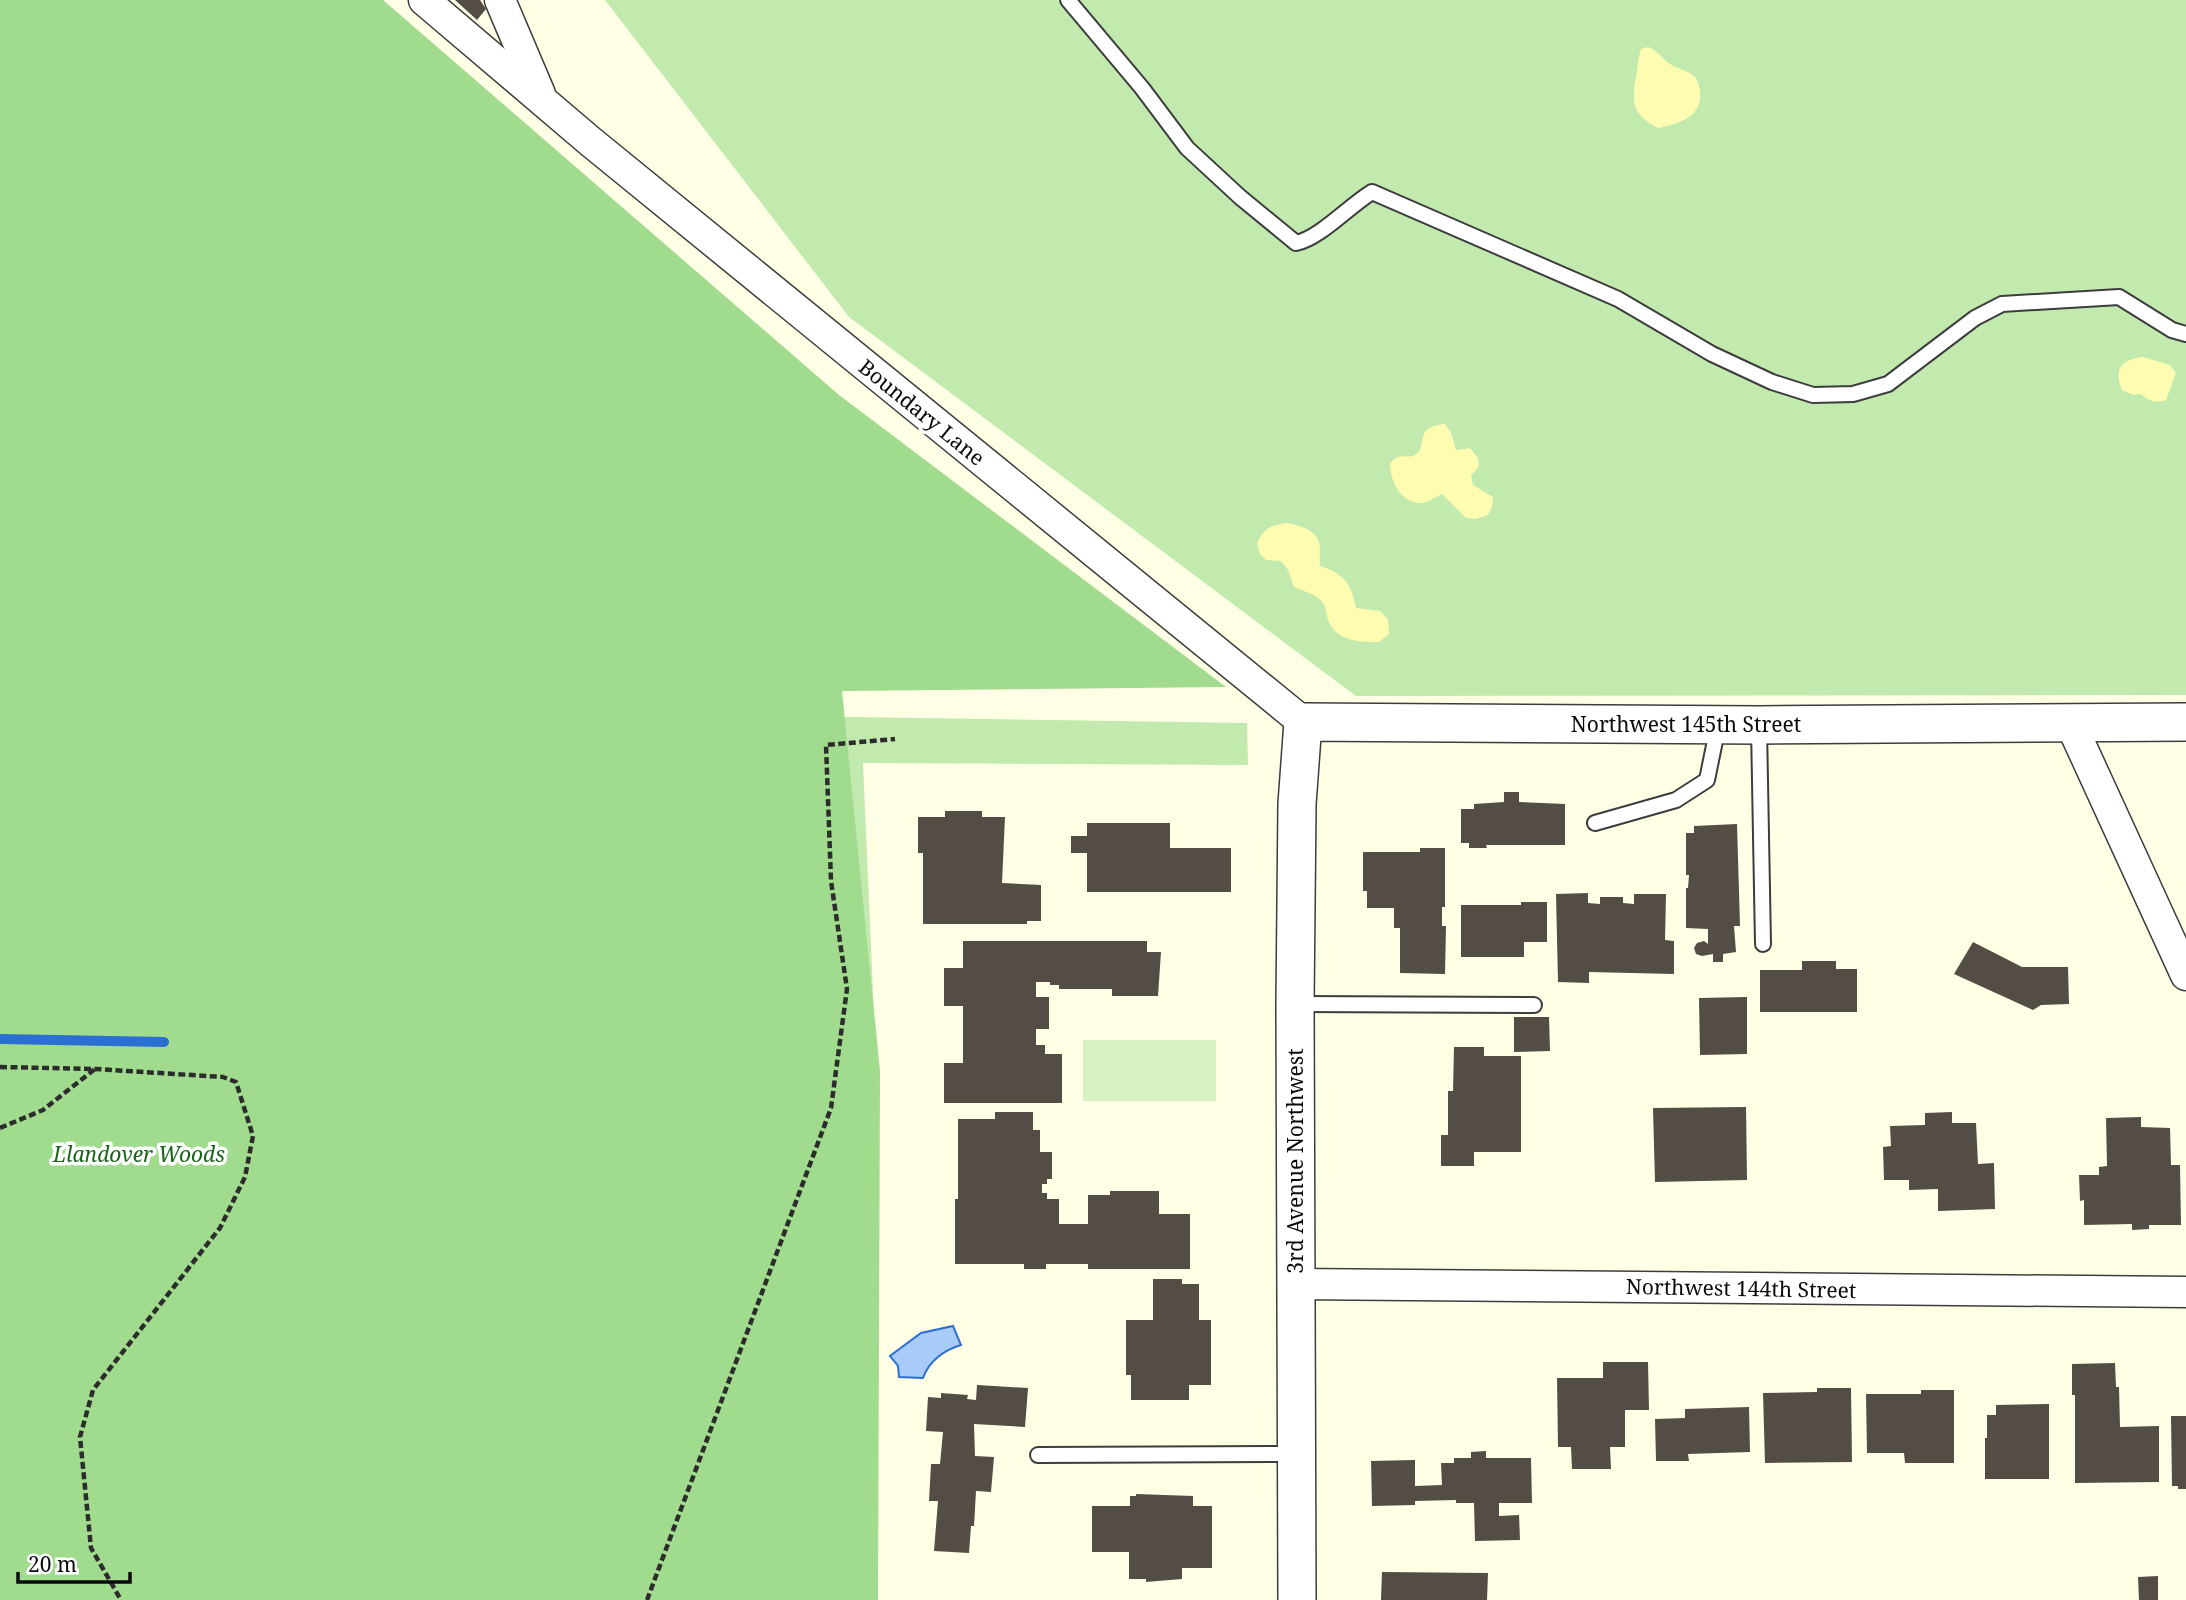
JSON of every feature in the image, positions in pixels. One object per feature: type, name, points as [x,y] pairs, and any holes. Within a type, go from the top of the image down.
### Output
[{"type":"street","name":"Boundary Lane","points":[[424,0],[542,101],[1303,722]]},
{"type":"street","name":"Boundary Lane","points":[[500,0],[542,101]]},
{"type":"street","name":"Northwest 145th Street","points":[[1303,722],[1718,725],[2186,722]]},
{"type":"street","name":"3rd Avenue Northwest","points":[[1297,1600],[1295,1004],[1297,804],[1303,722]]},
{"type":"street","points":[[2070,722],[2186,975]]},
{"type":"street","name":"Northwest 144th Street","points":[[1295,1284],[2186,1292]]},
{"type":"lane","points":[[1068,0],[1142,88],[1186,148],[1296,243],[1308,240],[1372,192],[1618,299],[1712,354],[1772,382],[1813,395],[1853,394],[1888,384],[1975,318],[2002,304],[2119,297],[2172,330],[2186,334]]},
{"type":"lane","points":[[1595,823],[1676,800],[1707,780],[1718,725]]},
{"type":"lane","points":[[1759,725],[1762,944]]},
{"type":"lane","points":[[1295,1004],[1534,1005]]},
{"type":"lane","points":[[1038,1455],[1296,1454]]},
{"type":"path","points":[[647,1600],[831,1108],[846,989],[831,881],[826,745],[895,740]]},
{"type":"path","points":[[0,1067],[96,1069],[223,1077],[236,1082],[253,1136],[245,1177],[220,1228],[93,1390],[80,1437],[91,1548],[121,1600]]},
{"type":"path","points":[[0,1128],[43,1110],[96,1069]]},
{"type":"green space","name":"Llandover Woods","points":[[0,0],[383,0],[839,395],[1226,687],[842,691],[880,1071],[878,1600],[0,1600]]},
{"type":"green space","points":[[605,0],[2186,0],[2186,695],[1356,696],[849,317]]},
{"type":"green space","points":[[787,716],[1247,723],[1248,765],[863,763],[875,1039],[623,1600]]},
{"type":"green space","points":[[1083,1040],[1216,1040],[1216,1101],[1083,1101]]},
{"type":"sand","points":[[1648,47],[1670,64],[1695,77],[1700,91],[1700,102],[1693,114],[1680,122],[1658,128],[1643,118],[1634,101],[1640,52]]},
{"type":"sand","points":[[2143,357],[2170,365],[2176,373],[2166,400],[2153,401],[2141,394],[2133,395],[2122,390],[2119,383],[2121,366],[2130,360]]},
{"type":"sand","points":[[1445,424],[1456,450],[1470,448],[1478,458],[1479,466],[1471,476],[1473,485],[1493,497],[1488,515],[1476,519],[1466,518],[1442,494],[1422,503],[1408,500],[1394,483],[1390,463],[1397,457],[1418,453],[1428,429]]},
{"type":"sand","points":[[1287,523],[1311,531],[1318,538],[1320,566],[1345,580],[1352,592],[1356,608],[1380,611],[1388,619],[1389,634],[1379,642],[1345,638],[1330,624],[1320,600],[1294,587],[1288,570],[1281,561],[1266,560],[1260,554],[1257,543],[1262,534],[1272,526]]},
{"type":"water","points":[[953,1326],[961,1345],[938,1357],[923,1378],[899,1377],[898,1366],[890,1356],[921,1333]]},
{"type":"building","points":[[455,0],[480,0],[486,9],[477,20]]},
{"type":"building","points":[[1504,792],[1519,792],[1519,802],[1565,804],[1565,845],[1486,845],[1487,848],[1469,848],[1469,843],[1461,843],[1461,809],[1474,809],[1474,804],[1504,802]]},
{"type":"building","points":[[945,811],[982,811],[982,817],[1005,817],[1002,883],[1041,885],[1041,921],[1027,921],[1027,924],[923,924],[923,853],[918,853],[918,817],[945,817]]},
{"type":"building","points":[[1087,823],[1170,823],[1170,848],[1231,848],[1231,892],[1087,892],[1087,853],[1071,853],[1071,836],[1087,836]]},
{"type":"building","points":[[1737,824],[1740,926],[1734,926],[1736,952],[1723,954],[1723,962],[1713,962],[1713,954],[1702,956],[1696,954],[1694,948],[1697,943],[1704,941],[1708,944],[1708,929],[1686,928],[1686,888],[1689,875],[1686,875],[1686,833],[1694,833],[1694,826]]},
{"type":"building","points":[[1420,848],[1445,848],[1445,907],[1442,907],[1442,926],[1446,926],[1445,974],[1400,973],[1400,928],[1394,928],[1394,908],[1367,908],[1367,891],[1363,891],[1363,852],[1420,852]]},
{"type":"building","points":[[1588,893],[1588,903],[1600,904],[1600,897],[1623,897],[1623,903],[1634,904],[1634,894],[1666,894],[1665,940],[1674,941],[1674,974],[1589,972],[1589,983],[1558,982],[1556,894]]},
{"type":"building","points":[[1521,902],[1547,902],[1547,942],[1524,942],[1524,957],[1461,957],[1461,905],[1521,905]]},
{"type":"building","points":[[963,941],[1147,941],[1147,952],[1161,952],[1158,996],[1112,996],[1112,989],[1059,989],[1059,985],[1050,985],[1050,982],[1036,982],[1036,997],[1049,997],[1049,1029],[1036,1029],[1036,1045],[1045,1045],[1045,1054],[1062,1054],[1062,1103],[944,1103],[944,1063],[963,1063],[963,1006],[944,1006],[944,968],[963,968]]},
{"type":"building","points":[[1973,942],[2022,967],[2068,967],[2069,1004],[2041,1005],[2033,1010],[1954,974]]},
{"type":"building","points":[[1802,961],[1836,961],[1836,969],[1857,969],[1857,1012],[1760,1012],[1760,970],[1802,970]]},
{"type":"building","points":[[1747,997],[1747,1054],[1700,1055],[1699,998]]},
{"type":"building","points":[[1514,1017],[1549,1017],[1550,1051],[1514,1052]]},
{"type":"building","points":[[1454,1047],[1484,1047],[1484,1056],[1521,1056],[1521,1152],[1474,1152],[1474,1166],[1441,1166],[1441,1135],[1448,1135],[1448,1091],[1453,1091]]},
{"type":"building","points":[[1746,1107],[1747,1180],[1655,1182],[1653,1108]]},
{"type":"building","points":[[995,1112],[1033,1112],[1033,1130],[1040,1130],[1040,1152],[1052,1152],[1052,1179],[1047,1179],[1047,1184],[1042,1184],[1042,1193],[1047,1193],[1047,1199],[1059,1199],[1059,1224],[1088,1224],[1088,1195],[1110,1195],[1110,1191],[1159,1191],[1159,1214],[1190,1214],[1190,1269],[1088,1269],[1088,1264],[1046,1264],[1046,1269],[1024,1269],[1024,1264],[955,1264],[958,1119],[995,1119]]},
{"type":"building","points":[[1952,1112],[1952,1123],[1976,1123],[1978,1164],[1994,1163],[1995,1209],[1938,1211],[1938,1189],[1909,1190],[1909,1180],[1884,1180],[1883,1147],[1891,1146],[1890,1126],[1925,1125],[1925,1113]]},
{"type":"building","points":[[2141,1117],[2141,1127],[2170,1128],[2171,1165],[2180,1165],[2181,1225],[2149,1225],[2149,1229],[2132,1230],[2132,1224],[2084,1225],[2084,1200],[2080,1201],[2079,1175],[2099,1175],[2099,1167],[2107,1166],[2106,1118]]},
{"type":"building","points":[[1153,1279],[1182,1279],[1182,1284],[1199,1284],[1199,1320],[1211,1320],[1211,1385],[1189,1385],[1189,1400],[1131,1400],[1131,1375],[1126,1375],[1126,1320],[1153,1320]]},
{"type":"building","points":[[1603,1362],[1648,1362],[1649,1410],[1625,1410],[1625,1447],[1610,1447],[1611,1469],[1572,1469],[1571,1447],[1558,1447],[1557,1378],[1603,1378]]},
{"type":"building","points":[[2115,1363],[2116,1387],[2119,1387],[2120,1427],[2159,1426],[2159,1482],[2075,1483],[2075,1395],[2072,1395],[2072,1364]]},
{"type":"building","points":[[977,1385],[1028,1388],[1025,1427],[974,1424],[975,1456],[994,1457],[991,1492],[976,1491],[969,1553],[934,1551],[938,1501],[929,1501],[931,1464],[940,1464],[943,1432],[926,1431],[928,1397],[941,1398],[941,1393],[968,1395],[967,1399],[976,1400]]},
{"type":"building","points":[[1817,1388],[1851,1388],[1852,1462],[1765,1463],[1763,1393],[1817,1392]]},
{"type":"building","points":[[1921,1390],[1954,1390],[1954,1463],[1905,1463],[1904,1453],[1867,1453],[1866,1394],[1921,1394]]},
{"type":"building","points":[[2049,1404],[2049,1479],[1985,1479],[1987,1415],[1996,1415],[1996,1405]]},
{"type":"building","points":[[1749,1407],[1750,1452],[1688,1454],[1689,1461],[1656,1461],[1655,1419],[1685,1418],[1685,1409]]},
{"type":"building","points":[[2171,1416],[2186,1416],[2186,1489],[2172,1486]]},
{"type":"building","points":[[1486,1451],[1486,1458],[1531,1458],[1532,1503],[1499,1503],[1499,1516],[1519,1515],[1520,1540],[1475,1541],[1474,1503],[1456,1503],[1456,1500],[1415,1501],[1415,1505],[1372,1506],[1371,1461],[1415,1460],[1415,1486],[1442,1485],[1441,1463],[1454,1463],[1454,1458],[1471,1458],[1471,1452]]},
{"type":"building","points":[[1130,1496],[1193,1496],[1193,1506],[1212,1506],[1212,1568],[1182,1568],[1182,1579],[1146,1582],[1146,1579],[1129,1579],[1129,1552],[1092,1552],[1092,1506],[1130,1506]]},
{"type":"building","points":[[1382,1572],[1488,1573],[1487,1600],[1381,1600]]},
{"type":"building","points":[[2158,1576],[2158,1600],[2139,1600],[2138,1577]]},
{"type":"waterway","points":[[0,1039],[164,1042]]}]
